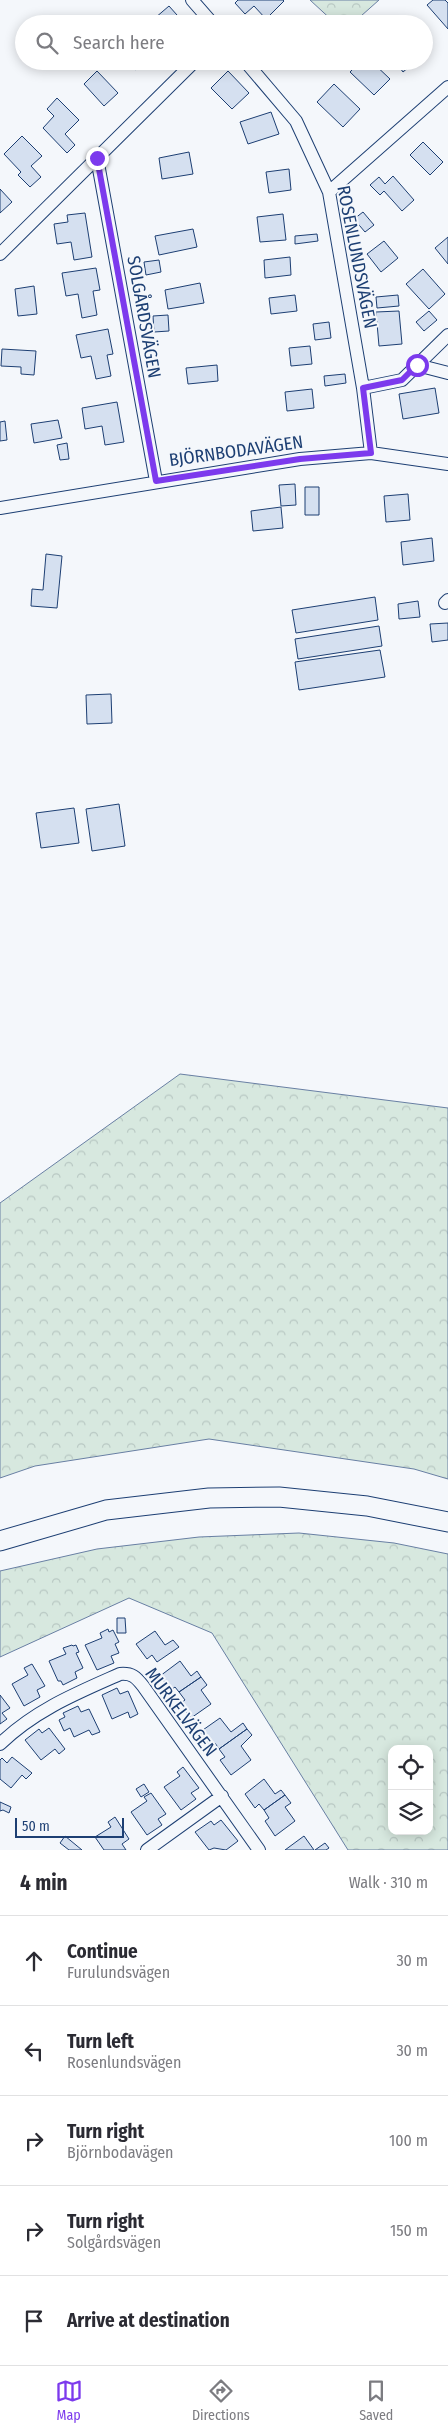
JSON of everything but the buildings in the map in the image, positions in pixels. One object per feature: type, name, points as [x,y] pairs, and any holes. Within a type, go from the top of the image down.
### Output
[{"type":"street","points":[[192,0],[205,15]]},
{"type":"street","points":[[0,254],[186,70]]},
{"type":"street","name":"ROSENLUNDSVÄGEN","points":[[253,70],[296,121],[329,192],[363,388],[371,453]]},
{"type":"street","points":[[329,192],[448,87]]},
{"type":"street","name":"SOLGÅRDSVÄGEN","points":[[97,158],[156,481]]},
{"type":"street","points":[[363,388],[402,380],[448,335]]},
{"type":"street","points":[[417,365],[448,373]]},
{"type":"street","name":"BJÖRNBODAVÄGEN","points":[[0,508],[156,481],[300,459],[371,453],[448,464]]},
{"type":"street","points":[[0,1541],[106,1510],[209,1498],[279,1497],[367,1506],[448,1522]]},
{"type":"street","name":"MURKELVÄGEN","points":[[0,1744],[25,1722],[51,1705],[120,1674],[136,1676],[259,1850]]},
{"type":"street","points":[[146,1850],[222,1796]]},
{"type":"green space","points":[[310,0],[379,0],[362,15],[326,15]]},
{"type":"green space","points":[[180,1074],[448,1108],[448,1479],[414,1469],[209,1439],[35,1466],[0,1478],[0,1203]]},
{"type":"green space","points":[[299,1533],[394,1543],[448,1554],[448,1850],[348,1850],[212,1633],[129,1598],[0,1657],[0,1571],[97,1549],[199,1537]]},
{"type":"route","points":[[97,158],[156,481],[300,459],[371,453],[363,388],[402,380],[417,365]]}]
